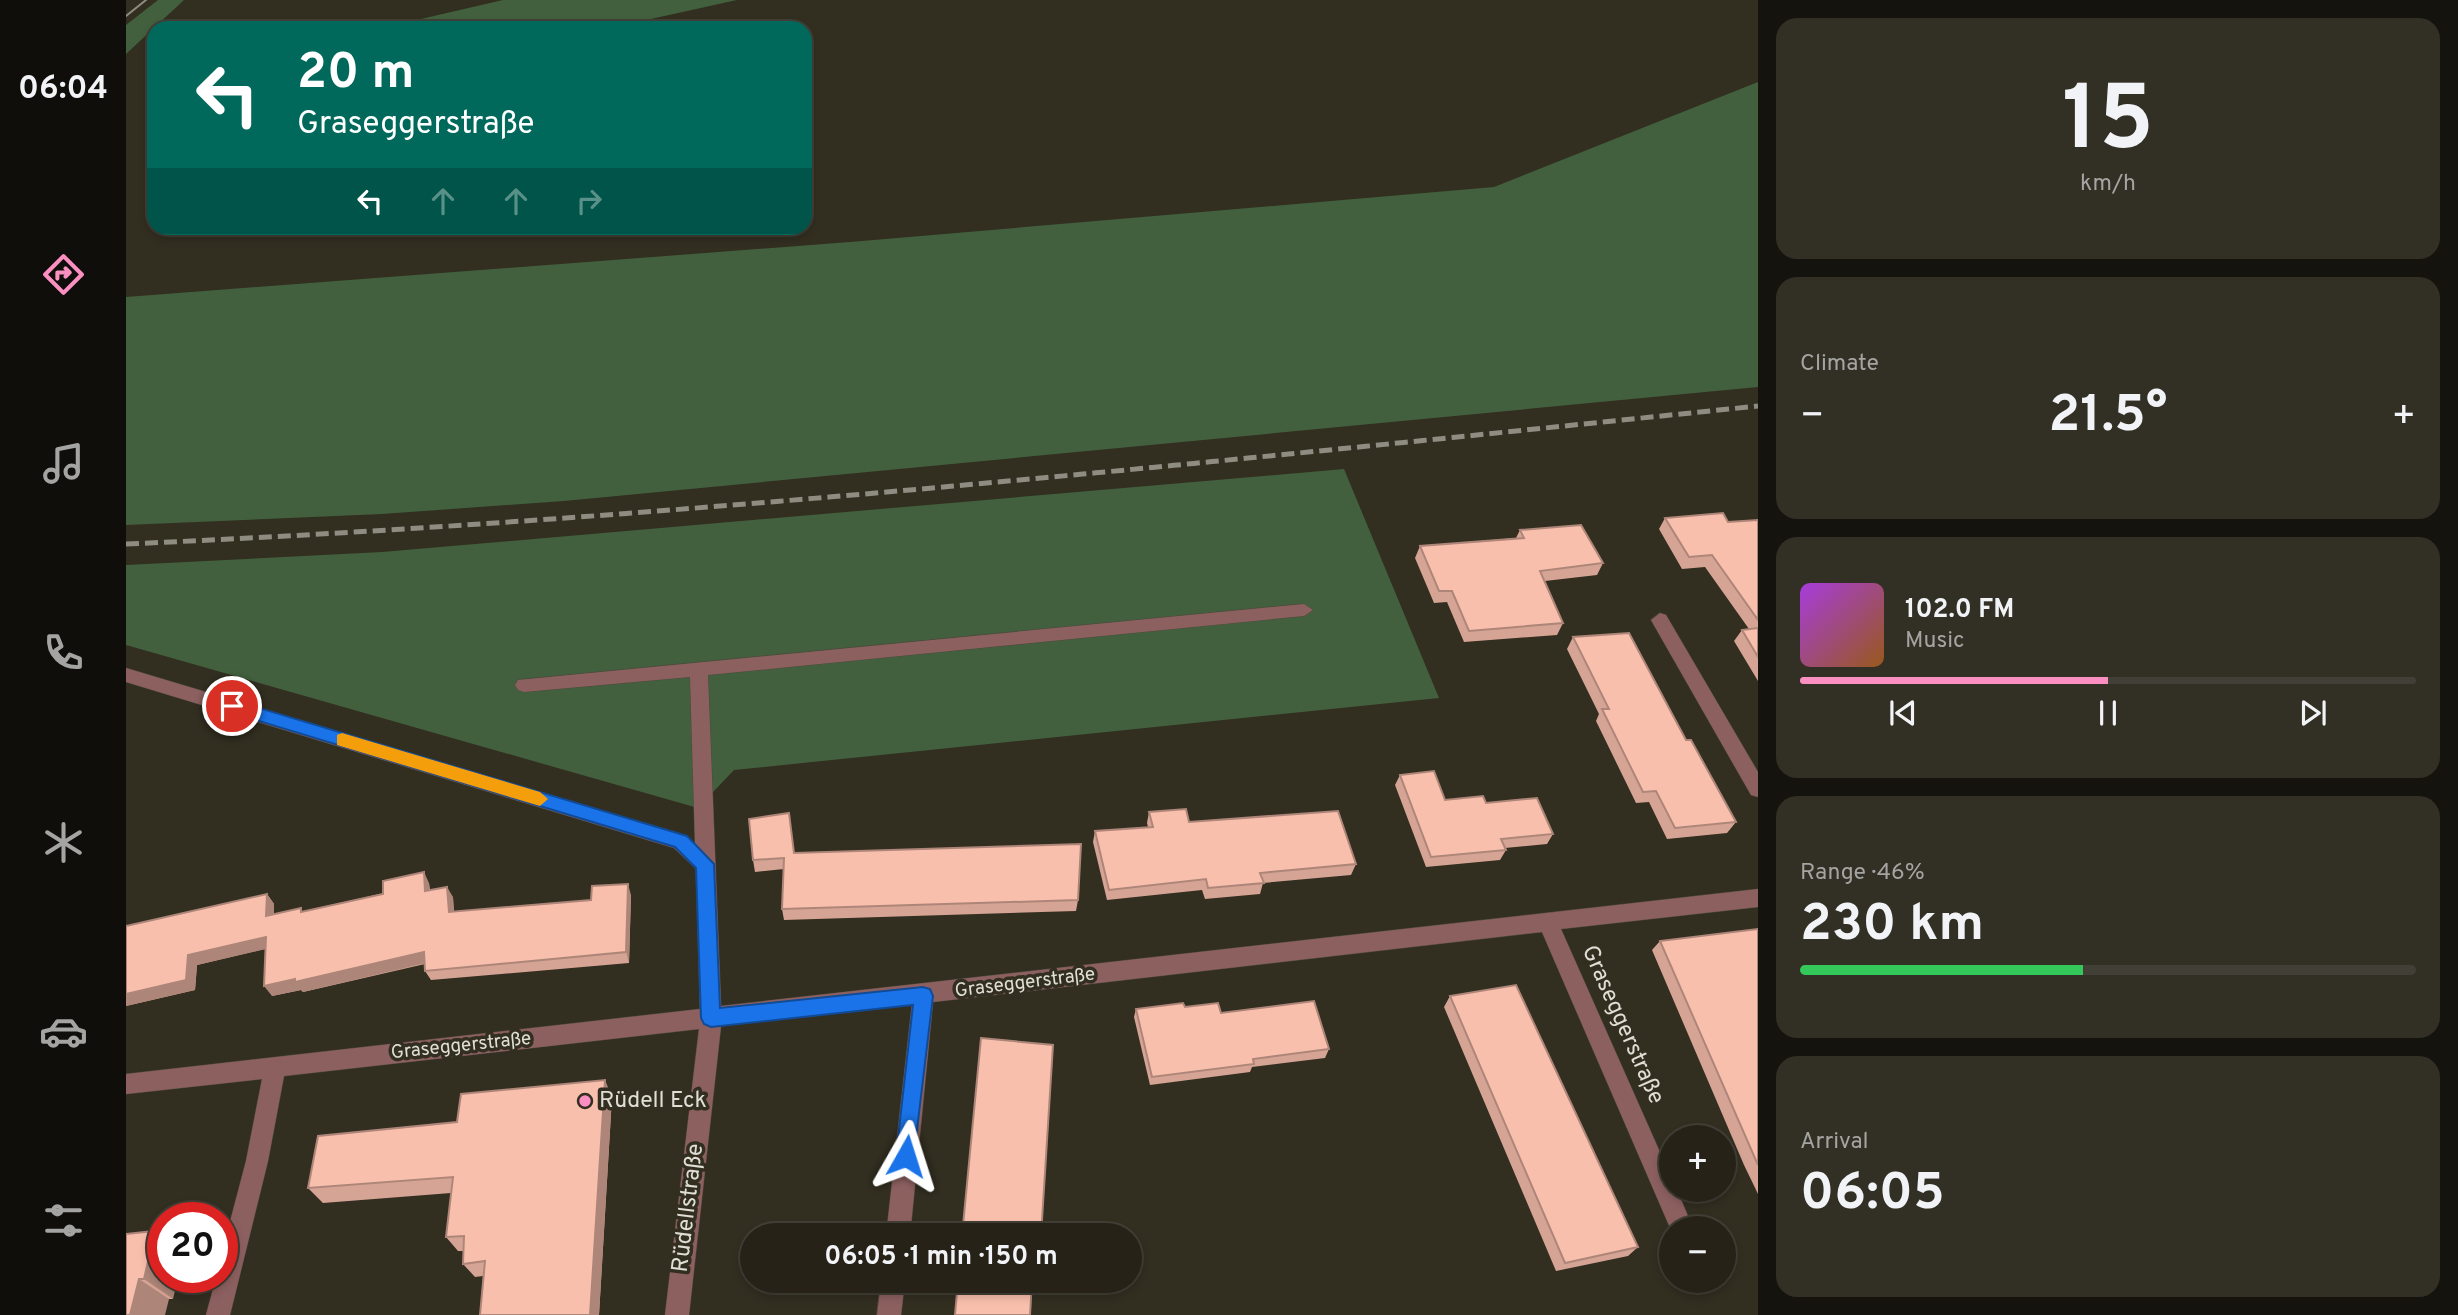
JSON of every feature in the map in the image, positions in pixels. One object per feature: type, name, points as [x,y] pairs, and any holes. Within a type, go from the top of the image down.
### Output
[{"type":"street","points":[[524,685],[1304,610]]},
{"type":"street","points":[[1660,620],[1758,789]]},
{"type":"street","name":"Rüdellstraße","points":[[677,1315],[711,1018],[699,669]]},
{"type":"street","points":[[126,674],[680,842],[705,864]]},
{"type":"street","name":"Graseggerstraße","points":[[126,1084],[923,996],[1547,920],[1758,898]]},
{"type":"street","name":"Graseggerstraße","points":[[1547,920],[1677,1216]]},
{"type":"street","points":[[899,1223],[923,996]]},
{"type":"street","points":[[218,1315],[257,1161],[275,1067]]},
{"type":"street","points":[[889,1315],[892,1293]]},
{"type":"green space","points":[[158,0],[184,0],[161,21],[147,21],[147,34],[126,54],[126,25]]},
{"type":"green space","points":[[503,0],[737,0],[642,21],[412,21]]},
{"type":"green space","points":[[1758,82],[1758,387],[564,501],[382,514],[126,525],[126,297],[850,242],[1494,187]]},
{"type":"green space","points":[[1344,469],[1439,698],[734,770],[698,808],[126,645],[126,565],[382,552]]},
{"type":"building","points":[[1723,513],[1728,522],[1758,520],[1758,620],[1712,555],[1689,557],[1665,518]]},
{"type":"building","points":[[1581,525],[1603,563],[1540,571],[1563,623],[1469,631],[1452,591],[1439,591],[1420,546],[1524,538],[1520,530]]},
{"type":"building","points":[[1758,628],[1758,657],[1742,630]]},
{"type":"building","points":[[1629,633],[1686,740],[1691,740],[1736,822],[1675,828],[1656,791],[1643,792],[1602,709],[1609,709],[1573,637]]},
{"type":"building","points":[[1434,771],[1445,800],[1483,796],[1486,803],[1537,798],[1553,834],[1501,839],[1506,850],[1431,857],[1400,775]]},
{"type":"building","points":[[1186,809],[1189,822],[1338,811],[1356,864],[1260,873],[1264,883],[1208,888],[1206,879],[1109,890],[1095,831],[1153,827],[1149,812]]},
{"type":"building","points":[[789,813],[794,853],[1081,844],[1078,900],[782,909],[784,858],[753,860],[749,819]]},
{"type":"building","points":[[424,872],[425,891],[447,887],[449,912],[591,900],[592,886],[628,884],[626,952],[425,971],[424,952],[295,982],[295,979],[264,986],[266,937],[188,955],[186,980],[126,994],[126,926],[267,894],[266,916],[301,908],[301,912],[383,894],[383,881]]},
{"type":"building","points":[[1758,929],[1758,1165],[1660,941]]},
{"type":"building","points":[[1516,985],[1638,1247],[1565,1263],[1450,996]]},
{"type":"building","points":[[1314,1001],[1329,1049],[1253,1059],[1254,1064],[1152,1077],[1136,1009],[1183,1003],[1185,1007],[1218,1003],[1221,1013]]},
{"type":"building","points":[[981,1038],[1053,1045],[1042,1223],[963,1223]]},
{"type":"building","points":[[605,1080],[590,1315],[480,1315],[485,1261],[463,1264],[464,1236],[446,1237],[453,1177],[308,1188],[318,1136],[457,1122],[461,1094]]},
{"type":"building","points":[[147,1232],[147,1266],[144,1279],[139,1279],[130,1315],[126,1315],[126,1234]]},
{"type":"building","points":[[957,1293],[1031,1293],[1030,1315],[955,1315]]},
{"type":"tram line","points":[[126,16],[146,0]]},
{"type":"railway","points":[[126,544],[739,505],[1147,468],[1758,406]]},
{"type":"slow traffic","points":[[342,740],[540,799]]},
{"type":"place","name":"Rüdell Eck","points":[[585,1101]]},
{"type":"route","points":[[232,706],[680,842],[705,864],[711,1018],[923,996],[906,1156]]}]
